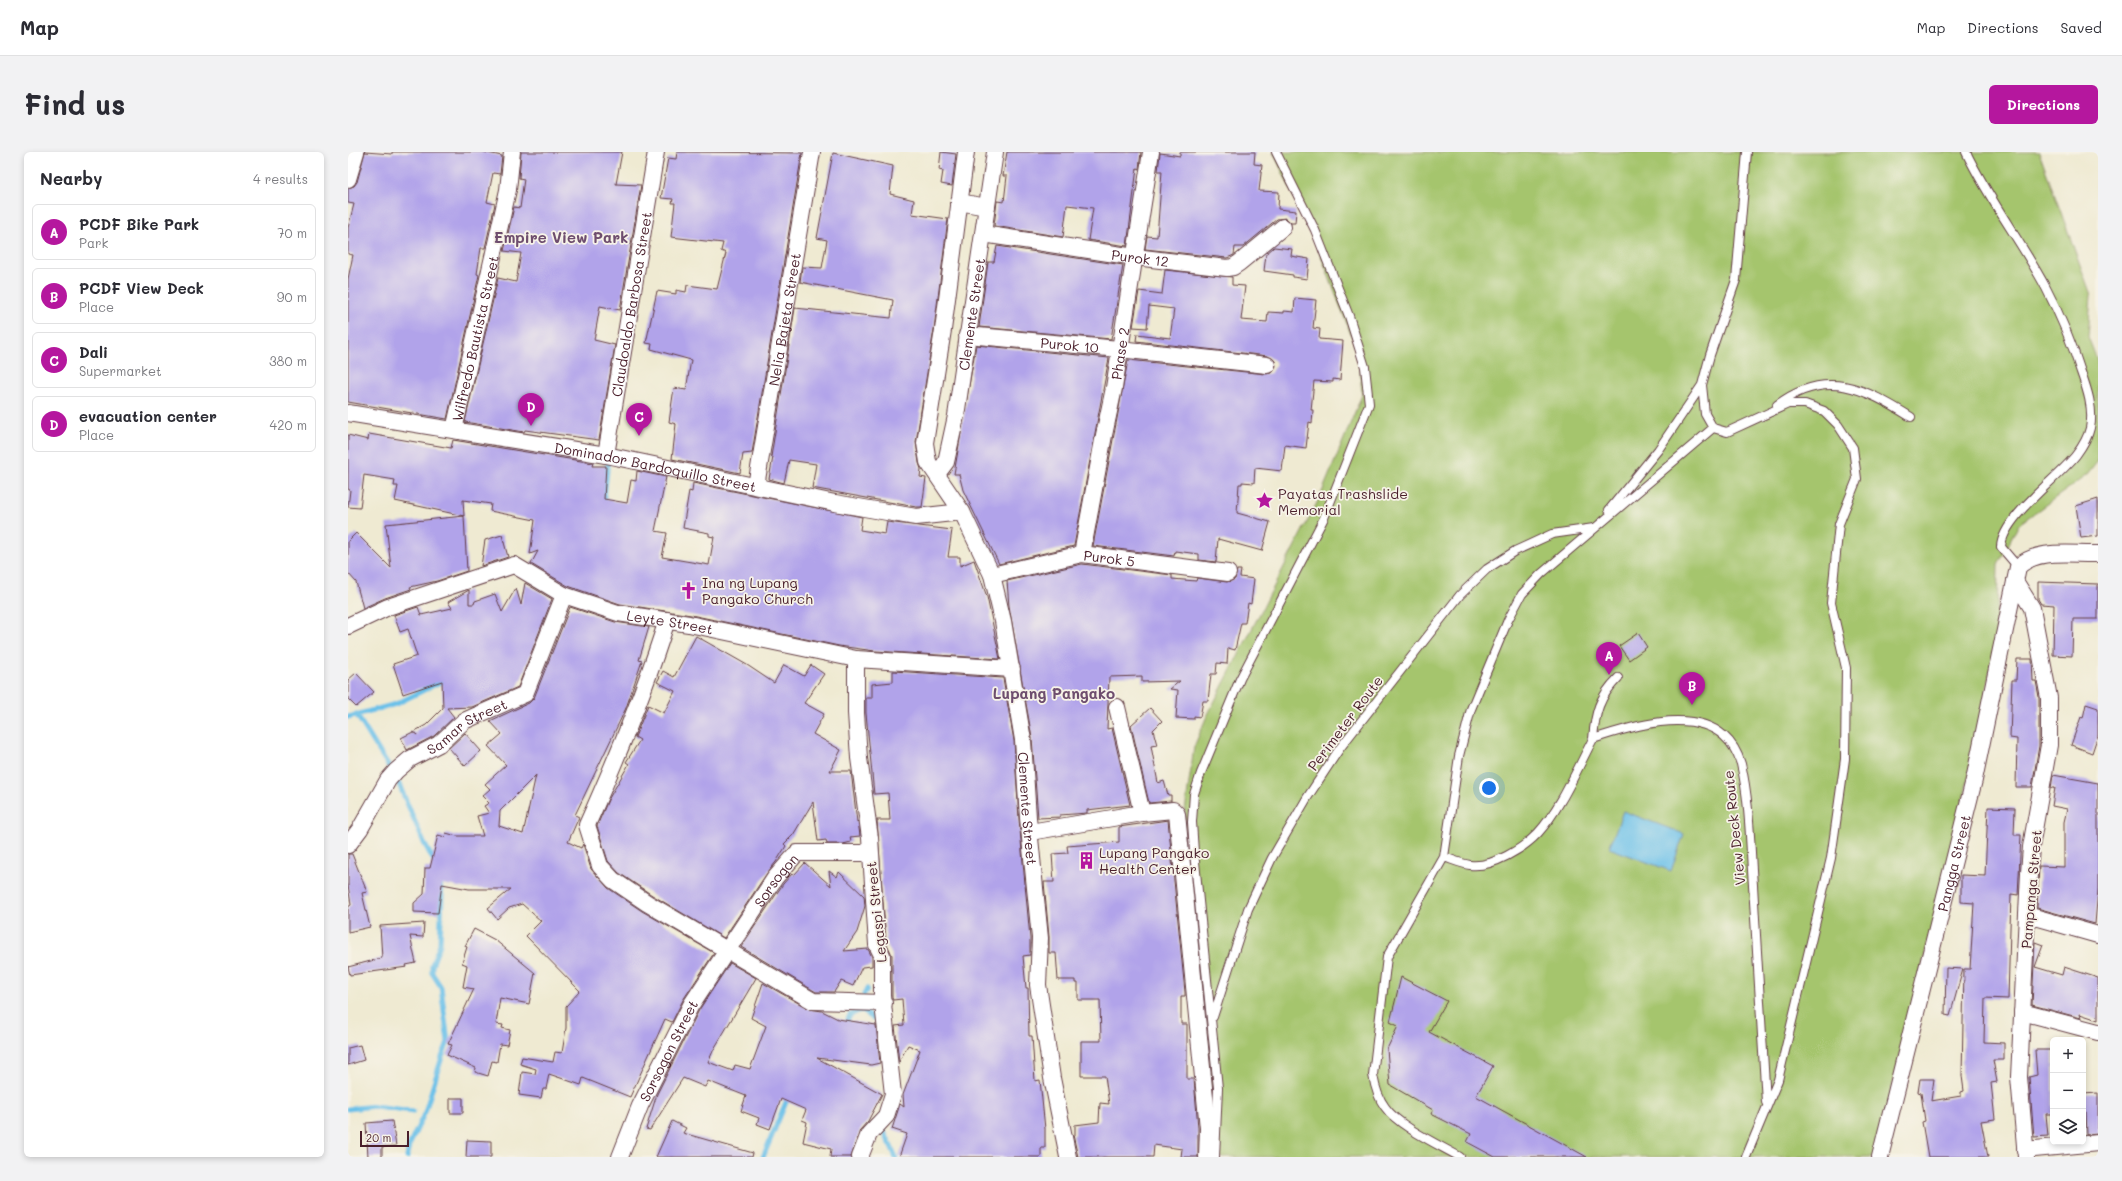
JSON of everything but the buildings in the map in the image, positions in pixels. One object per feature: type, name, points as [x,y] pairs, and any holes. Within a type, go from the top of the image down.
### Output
[{"type":"street","points":[[348,178],[356,152]]},
{"type":"street","name":"Wilfredo Bautista Street","points":[[454,430],[508,190],[512,152]]},
{"type":"street","name":"Claudoaldo Barbosa Street","points":[[606,455],[656,152]]},
{"type":"street","name":"Nelia Bajeta Street","points":[[756,486],[812,152]]},
{"type":"street","name":"Clemente Street","points":[[966,152],[948,296],[925,443],[928,462],[962,512],[992,575],[1012,670],[1023,740],[1040,938],[1038,985],[1052,1078],[1068,1157]]},
{"type":"street","name":"Clemente Street","points":[[937,474],[946,462],[956,416],[995,152]]},
{"type":"street","name":"Phase 2","points":[[1082,554],[1114,388],[1119,348],[1151,152]]},
{"type":"street","points":[[959,202],[987,207]]},
{"type":"street","name":"Purok 12","points":[[984,234],[1135,257],[1233,267],[1283,227]]},
{"type":"street","points":[[948,296],[973,301]]},
{"type":"street","name":"Purok 10","points":[[967,335],[1119,348],[1267,365]]},
{"type":"street","name":"Dominador Bardoquillo Street","points":[[348,413],[606,455],[835,503],[916,517],[962,512]]},
{"type":"street","name":"Purok 5","points":[[992,575],[1082,554],[1228,573]]},
{"type":"street","points":[[2016,574],[2025,560],[2036,556],[2098,554]]},
{"type":"street","name":"Leyte Street","points":[[348,626],[388,607],[514,564],[564,595],[618,613],[667,620],[856,658],[1012,670]]},
{"type":"street","name":"Pampanga Street","points":[[2016,574],[2032,608],[2050,698],[2049,745],[2031,847],[2027,915],[2019,1077],[2025,1154]]},
{"type":"street","name":"Pangga Street","points":[[1880,1157],[1974,780],[2016,574]]},
{"type":"street","name":"Samar Street","points":[[348,845],[360,829],[388,780],[396,770],[410,760],[439,744],[464,721],[525,694],[564,595]]},
{"type":"street","points":[[667,620],[654,662],[627,733],[587,825],[600,866],[613,880],[647,903],[729,950],[812,1001],[884,1003]]},
{"type":"street","name":"Legaspi Street","points":[[856,658],[858,751],[870,853],[877,945],[882,955],[884,1003],[893,1094],[886,1116],[869,1134],[860,1157]]},
{"type":"street","points":[[1117,707],[1142,813]]},
{"type":"street","points":[[1030,832],[1142,813],[1173,810],[1177,814],[1208,1128],[1207,1157]]},
{"type":"street","name":"Sorsogon","points":[[729,950],[775,878],[797,853],[870,853]]},
{"type":"street","points":[[2027,915],[2098,935]]},
{"type":"street","name":"Sorsogon Street","points":[[620,1157],[640,1106],[691,1005],[729,950]]},
{"type":"street","points":[[2022,1012],[2098,1032]]},
{"type":"street","points":[[2025,1154],[2098,1143]]},
{"type":"lane","points":[[1215,1157],[1218,1088],[1194,852],[1192,822],[1194,794],[1240,678],[1324,518],[1369,404],[1365,367],[1349,316],[1315,230],[1276,152]]},
{"type":"lane","points":[[1594,528],[1658,450],[1702,385],[1710,355],[1736,280],[1747,152]]},
{"type":"lane","points":[[1966,152],[1978,178],[2046,288],[2071,340],[2091,409],[2090,428],[2085,442],[2076,456],[2021,512],[2005,531],[2001,547],[2016,574]]},
{"type":"lane","points":[[1766,413],[1792,393],[1808,387],[1823,384],[1857,390],[1882,399],[1911,417]]},
{"type":"lane","points":[[1702,385],[1705,414],[1713,428],[1727,432],[1788,404],[1805,404],[1824,411],[1838,425],[1853,448],[1857,479],[1839,524],[1830,603],[1846,668],[1845,759],[1831,858],[1778,1080],[1746,1157]]},
{"type":"lane","points":[[1460,1157],[1398,1120],[1385,1108],[1377,1092],[1373,1075],[1387,957],[1444,857],[1459,756],[1471,710],[1508,620],[1522,594],[1541,574],[1713,428]]},
{"type":"lane","name":"Perimeter Route","points":[[1212,1020],[1248,909],[1269,864],[1307,798],[1349,736],[1460,595],[1487,569],[1515,551],[1552,534],[1594,528]]},
{"type":"lane","points":[[1444,857],[1471,865],[1486,864],[1511,854],[1537,834],[1565,792],[1593,739],[1595,719],[1604,691],[1618,678]]},
{"type":"lane","name":"View Deck Route","points":[[1593,739],[1635,725],[1688,722],[1701,724],[1716,730],[1731,743],[1737,753],[1749,819],[1767,1105]]},
{"type":"green space","points":[[1273,152],[2039,152],[2091,295],[2088,337],[2098,362],[2098,461],[2087,475],[2019,524],[1998,565],[1997,631],[1976,747],[1875,1157],[1210,1157],[1191,913],[1185,811],[1194,747],[1206,718],[1320,497],[1362,395],[1360,369],[1353,340],[1317,245]]},
{"type":"water","points":[[1623,811],[1684,834],[1671,871],[1609,848]]},
{"type":"waterway","points":[[604,498],[608,461]]},
{"type":"waterway","points":[[348,717],[396,704],[440,682],[448,681]]},
{"type":"waterway","points":[[356,714],[389,767]]},
{"type":"waterway","points":[[398,782],[424,843],[435,863]]},
{"type":"waterway","points":[[407,1157],[409,1146],[425,1112],[448,1042],[441,987],[432,973],[432,965],[440,944],[442,896],[440,884]]},
{"type":"waterway","points":[[864,994],[867,989]]},
{"type":"waterway","points":[[845,1026],[850,1015],[861,1010],[880,1023],[880,1026]]},
{"type":"waterway","points":[[763,1157],[789,1095]]},
{"type":"waterway","points":[[348,1109],[375,1106],[413,1111]]},
{"type":"waterway","points":[[881,1125],[896,1157]]},
{"type":"place","name":"evacuation center","points":[[531,426]]},
{"type":"place","name":"Dali","points":[[639,436]]},
{"type":"place","name":"Payatas Trashslide Memorial","points":[[1265,501]]},
{"type":"place","name":"Ina ng Lupang Pangako Church","points":[[689,590]]},
{"type":"place","name":"PCDF Bike Park","points":[[1609,675]]},
{"type":"place","name":"PCDF View Deck","points":[[1692,705]]},
{"type":"place","name":"Lupang Pangako Health Center","points":[[1086,860]]},
{"type":"district","name":"Empire View Park","points":[[561,237]]},
{"type":"district","name":"Lupang Pangako","points":[[1054,693]]}]
